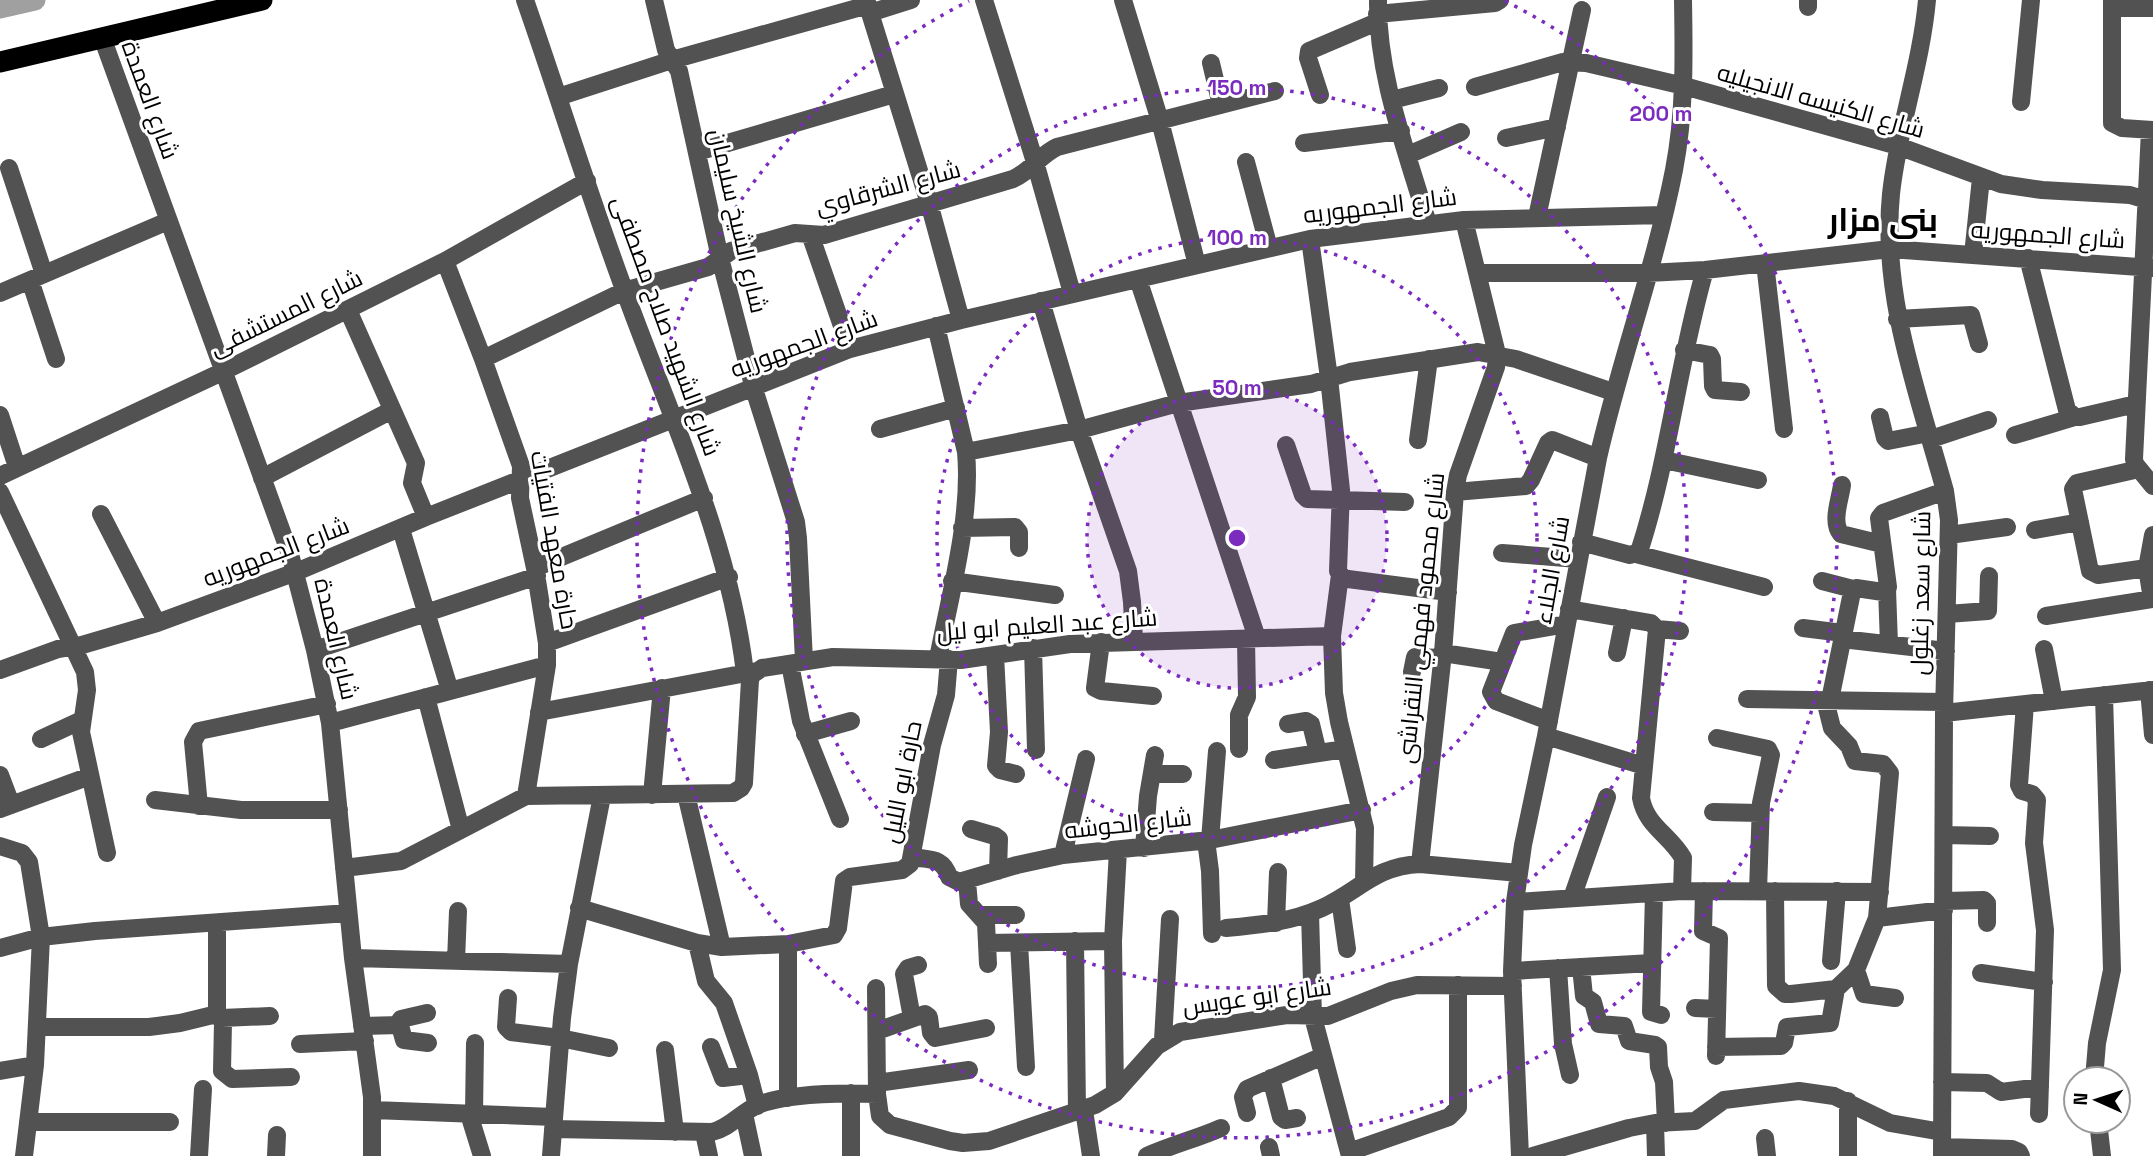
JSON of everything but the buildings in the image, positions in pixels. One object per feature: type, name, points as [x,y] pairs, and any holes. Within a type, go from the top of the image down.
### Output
[{"type":"highway","points":[[0,62],[262,0]]},
{"type":"street","name":"شارع الشهيد صلاح مصطفى","points":[[525,0],[624,291],[704,498],[729,577],[751,672]]},
{"type":"street","name":"شارع الشيخ سليمان","points":[[654,0],[666,50],[679,71],[720,258],[754,389],[792,506],[799,538],[798,709],[805,734],[840,819]]},
{"type":"street","points":[[558,97],[672,60],[868,6],[911,0]]},
{"type":"street","points":[[984,0],[1035,162],[1072,293]]},
{"type":"street","points":[[1123,0],[1160,121],[1197,265]]},
{"type":"street","points":[[1320,95],[1308,58],[1310,51],[1377,12],[1426,5],[1495,3],[1500,0]]},
{"type":"street","name":"شارع الجلاء","points":[[1520,1156],[1512,979],[1518,873],[1548,729],[1598,458],[1613,392],[1674,171],[1684,86],[1683,0]]},
{"type":"street","name":"شارع سعد زغلول","points":[[1927,0],[1919,56],[1898,146],[1891,196],[1890,249],[1898,319],[1945,491],[1949,535],[1944,707],[1942,1145]]},
{"type":"street","points":[[2021,102],[2031,0]]},
{"type":"street","points":[[2153,8],[2112,4],[2112,123],[2122,128],[2152,130],[2148,268],[2134,459],[2153,486]]},
{"type":"street","points":[[868,6],[929,203],[961,320]]},
{"type":"street","points":[[1537,216],[1582,10]]},
{"type":"street","points":[[1377,12],[1382,62],[1428,224]]},
{"type":"street","name":"شارع العمدة","points":[[102,37],[296,572],[315,650],[330,723],[348,913],[373,1110],[372,1156]]},
{"type":"street","name":"شارع الكنيسه الانجيليه","points":[[1475,87],[1571,61],[1684,86],[1898,146],[1981,178],[2021,188],[2130,195],[2150,201]]},
{"type":"street","points":[[1211,64],[1221,105]]},
{"type":"street","points":[[1392,100],[1439,88]]},
{"type":"street","name":"شارع الشرقاوي","points":[[483,359],[624,291],[708,267],[730,251],[795,233],[824,235],[1013,179],[1057,147],[1275,91]]},
{"type":"street","points":[[697,152],[894,94]]},
{"type":"street","points":[[1506,138],[1557,127]]},
{"type":"street","points":[[1304,143],[1401,131]]},
{"type":"street","points":[[1408,155],[1461,132]]},
{"type":"street","points":[[1246,162],[1269,248]]},
{"type":"street","points":[[9,168],[56,359]]},
{"type":"street","points":[[1973,255],[1981,178]]},
{"type":"street","name":"شارع المستشفى","points":[[0,476],[348,310],[445,261],[587,181]]},
{"type":"street","name":"شارع الجمهوريه","points":[[0,670],[58,649],[156,623],[296,572],[426,517],[850,349],[1072,293],[1310,239],[1464,220],[1537,216],[1663,215]]},
{"type":"street","name":"شارع محمود فهمي النقراشى","points":[[1420,864],[1443,656],[1455,492],[1458,475],[1496,368],[1497,354],[1464,220]]},
{"type":"street","points":[[0,293],[168,221]]},
{"type":"street","points":[[810,234],[850,349]]},
{"type":"street","points":[[1310,239],[1329,378],[1341,501],[1337,566],[1340,575],[1332,636],[1334,693],[1345,749],[1362,810],[1364,882]]},
{"type":"street","name":"شارع الجمهوريه","points":[[1478,273],[1648,273],[1705,270],[1890,249],[2148,268]]},
{"type":"street","points":[[2028,258],[2067,410],[2075,417]]},
{"type":"street","name":"حارة معهد الفتيات","points":[[445,261],[521,466],[520,498],[536,572],[547,643],[547,665],[526,796]]},
{"type":"street","points":[[1765,263],[1784,429]]},
{"type":"street","points":[[1636,554],[1640,549],[1664,460],[1684,350],[1705,270]]},
{"type":"street","points":[[1138,279],[1251,639],[1247,697],[1239,715],[1239,749]]},
{"type":"street","points":[[1041,301],[1079,430],[1128,571],[1134,640]]},
{"type":"street","points":[[348,310],[416,463],[412,483],[426,517]]},
{"type":"street","points":[[1898,319],[1971,315],[1979,344]]},
{"type":"street","name":"حارة ابو الليل","points":[[579,908],[697,943],[722,947],[788,944],[834,935],[838,928],[843,884],[847,879],[902,870],[910,864],[932,745],[946,695],[944,659],[967,486],[966,452],[936,326]]},
{"type":"street","points":[[1684,350],[1706,354],[1713,359],[1715,390],[1741,392]]},
{"type":"street","points":[[966,452],[1079,430],[1178,403],[1311,384],[1350,372],[1478,352],[1497,354],[1613,392]]},
{"type":"street","points":[[1418,440],[1429,359]]},
{"type":"street","points":[[2015,435],[2075,417],[2136,404]]},
{"type":"street","points":[[880,429],[956,408]]},
{"type":"street","points":[[262,478],[392,410]]},
{"type":"street","points":[[0,415],[17,467]]},
{"type":"street","points":[[1880,417],[1888,441],[1930,436],[1988,420]]},
{"type":"street","points":[[1455,492],[1525,486],[1531,480],[1548,443],[1552,440],[1598,458]]},
{"type":"street","points":[[1286,445],[1305,498],[1405,502]]},
{"type":"street","points":[[1664,460],[1758,480]]},
{"type":"street","points":[[2139,469],[2075,484],[2073,489],[2080,522],[2079,558],[2090,571],[2095,575],[2147,568]]},
{"type":"street","points":[[1842,485],[1836,522],[1838,531],[1882,544]]},
{"type":"street","points":[[1889,645],[1887,589],[1879,521],[1881,515],[1945,491]]},
{"type":"street","points":[[0,492],[88,682],[82,720],[83,743],[107,853]]},
{"type":"street","points":[[315,650],[536,572],[704,498]]},
{"type":"street","points":[[101,514],[156,623]]},
{"type":"street","points":[[2035,530],[2080,522]]},
{"type":"street","points":[[962,528],[1015,527],[1019,532],[1019,548]]},
{"type":"street","points":[[1949,535],[2007,527]]},
{"type":"street","points":[[401,529],[450,691]]},
{"type":"street","points":[[2046,616],[2152,599],[2147,568],[2153,535]]},
{"type":"street","points":[[1502,553],[1580,551],[1636,554],[1765,587]]},
{"type":"street","points":[[1340,575],[1348,579],[1448,593]]},
{"type":"street","points":[[1947,614],[1989,611],[1989,576]]},
{"type":"street","points":[[547,643],[729,577]]},
{"type":"street","points":[[953,581],[1055,595]]},
{"type":"street","points":[[1822,581],[1853,589],[1883,592],[1887,589]]},
{"type":"street","points":[[1717,738],[1768,749],[1770,752],[1760,813],[1776,986],[1780,991],[1791,994],[1836,989],[1856,970],[1877,918],[1890,772],[1883,764],[1858,762],[1853,759],[1849,746],[1832,728],[1827,700],[1853,589]]},
{"type":"street","points":[[1644,766],[1548,729],[1493,699],[1491,692],[1514,633],[1568,617],[1624,618],[1651,622],[1657,629],[1679,631]]},
{"type":"street","points":[[1617,653],[1624,618]]},
{"type":"street","points":[[1803,628],[1889,645],[1946,651]]},
{"type":"street","points":[[1657,629],[1641,789],[1643,807],[1651,824],[1681,855],[1682,891]]},
{"type":"street","name":"شارع عبد العليم ابو ليل","points":[[539,712],[797,662],[848,657],[972,659],[1033,648],[1101,642],[1332,636]]},
{"type":"street","points":[[1101,642],[1096,688],[1101,691],[1153,696]]},
{"type":"street","points":[[1033,648],[1035,750]]},
{"type":"street","points":[[2045,649],[2054,701]]},
{"type":"street","points":[[995,655],[999,732],[996,766],[1000,770],[1016,774]]},
{"type":"street","points":[[1412,672],[1415,657],[1443,656],[1502,662]]},
{"type":"street","points":[[330,723],[547,665]]},
{"type":"street","points":[[344,867],[401,860],[526,796],[733,793],[744,783],[751,672]]},
{"type":"street","points":[[652,794],[662,688]]},
{"type":"street","points":[[1747,699],[1827,700],[1944,707],[2025,704],[2151,690],[2153,735]]},
{"type":"street","points":[[2095,1065],[2112,970],[2104,695]]},
{"type":"street","points":[[426,697],[461,830]]},
{"type":"street","points":[[199,806],[193,742],[199,731],[327,704]]},
{"type":"street","points":[[2025,704],[2019,785],[2022,791],[2032,794],[2036,800],[2034,843],[2044,918],[2039,1114]]},
{"type":"street","points":[[41,739],[82,720]]},
{"type":"street","points":[[805,734],[852,721]]},
{"type":"street","points":[[1288,724],[1306,721],[1311,724],[1318,753]]},
{"type":"street","points":[[1274,760],[1345,749]]},
{"type":"street","points":[[1217,751],[1208,840],[1219,931],[1276,923],[1310,913],[1340,899],[1390,868],[1420,864],[1518,873]]},
{"type":"street","points":[[1144,848],[1155,755]]},
{"type":"street","points":[[1063,855],[1086,759]]},
{"type":"street","points":[[1152,774],[1183,774]]},
{"type":"street","points":[[0,775],[6,807],[90,776]]},
{"type":"street","points":[[686,794],[722,947]]},
{"type":"street","points":[[551,1156],[569,964],[602,796]]},
{"type":"street","points":[[1572,898],[1607,797]]},
{"type":"street","points":[[155,800],[241,810],[339,810]]},
{"type":"street","points":[[1713,808],[1760,813]]},
{"type":"street","name":"شارع الحوشه","points":[[967,881],[1063,855],[1208,840],[1362,810]]},
{"type":"street","points":[[971,829],[999,839],[998,871]]},
{"type":"street","points":[[1944,835],[1990,836]]},
{"type":"street","points":[[0,846],[22,853],[29,862],[41,937],[35,1065],[24,1156]]},
{"type":"street","points":[[1115,1093],[1113,941],[1118,850]]},
{"type":"street","points":[[912,857],[941,862],[953,881],[967,881],[969,904],[986,923],[988,964]]},
{"type":"street","points":[[1276,923],[1278,872]]},
{"type":"street","points":[[1515,902],[1682,891],[1881,892]]},
{"type":"street","points":[[1704,891],[1703,930],[1719,938],[1716,1052],[1781,1046],[1787,1027],[1828,1024],[1836,989]]},
{"type":"street","points":[[1831,961],[1838,891]]},
{"type":"street","points":[[1654,893],[1651,1012],[1661,1015]]},
{"type":"street","points":[[1340,899],[1347,949]]},
{"type":"street","points":[[1877,918],[1984,900],[1987,903],[1987,923]]},
{"type":"street","points":[[456,961],[458,911]]},
{"type":"street","points":[[0,948],[41,937],[95,931],[348,913]]},
{"type":"street","points":[[1310,913],[1313,1017],[1350,1154],[1449,1117],[1458,1108],[1458,985]]},
{"type":"street","points":[[981,915],[1016,915]]},
{"type":"street","points":[[1163,1040],[1170,919]]},
{"type":"street","points":[[217,923],[222,1071],[232,1079],[291,1077]]},
{"type":"street","points":[[987,943],[1113,941]]},
{"type":"street","points":[[1075,942],[1081,1111],[1091,1156]]},
{"type":"street","points":[[697,943],[706,981],[724,1003],[749,1075],[753,1156]]},
{"type":"street","points":[[1019,943],[1026,1067]]},
{"type":"street","points":[[788,944],[788,1098]]},
{"type":"street","points":[[353,958],[569,964]]},
{"type":"street","name":"شارع ابو عويس","points":[[876,988],[878,1110],[884,1122],[950,1149],[963,1143],[989,1141],[1081,1111],[1115,1093],[1163,1040],[1189,1030],[1287,1015],[1328,1016],[1404,988],[1431,984],[1458,985],[1512,979],[1558,968],[1652,962]]},
{"type":"street","points":[[912,1018],[904,974],[908,968],[918,965]]},
{"type":"street","points":[[1581,967],[1584,996],[1593,1002],[1599,1024],[1624,1026],[1629,1041],[1658,1047],[1661,1123],[1656,1156]]},
{"type":"street","points":[[1558,968],[1563,1044],[1570,1075]]},
{"type":"street","points":[[1856,970],[1864,994],[1895,998]]},
{"type":"street","points":[[1982,973],[2044,982]]},
{"type":"street","points":[[508,998],[506,1027],[509,1031],[609,1048]]},
{"type":"street","points":[[1695,1007],[1717,1009]]},
{"type":"street","points":[[427,1013],[401,1019],[400,1025],[404,1040],[428,1043]]},
{"type":"street","points":[[877,1031],[923,1014],[928,1015],[931,1033],[939,1039],[986,1028]]},
{"type":"street","points":[[37,1027],[149,1027],[219,1016],[270,1016]]},
{"type":"street","points":[[300,1044],[400,1025]]},
{"type":"street","points":[[475,1043],[472,1114],[482,1156]]},
{"type":"street","points":[[711,1047],[723,1079],[749,1075]]},
{"type":"street","points":[[665,1050],[675,1132]]},
{"type":"street","points":[[1247,1113],[1243,1097],[1245,1091],[1323,1056]]},
{"type":"street","points":[[0,1072],[35,1065]]},
{"type":"street","points":[[373,1110],[472,1114],[554,1123],[704,1133],[727,1127],[750,1110],[788,1098],[851,1093],[969,1070]]},
{"type":"street","points":[[1270,1078],[1281,1117],[1285,1120],[1297,1118]]},
{"type":"street","points":[[1942,1082],[1987,1083],[2001,1092],[2040,1087]]},
{"type":"street","points":[[199,1156],[203,1089]]},
{"type":"street","points":[[1533,1156],[1606,1133],[1661,1123],[1695,1121],[1724,1100],[1799,1091],[1817,1092],[1847,1101],[1942,1145],[2012,1149],[2021,1156]]},
{"type":"street","points":[[851,1093],[851,1156]]},
{"type":"street","points":[[1847,1101],[1848,1156]]},
{"type":"street","points":[[28,1122],[170,1122]]},
{"type":"street","points":[[1147,1156],[1221,1128]]},
{"type":"street","points":[[704,1133],[709,1156]]},
{"type":"street","points":[[276,1156],[277,1135]]},
{"type":"street","points":[[2100,1135],[2102,1156]]},
{"type":"waterway","points":[[0,8],[35,0]]},
{"type":"district","name":"بنى مزار","points":[[1883,220]]}]
